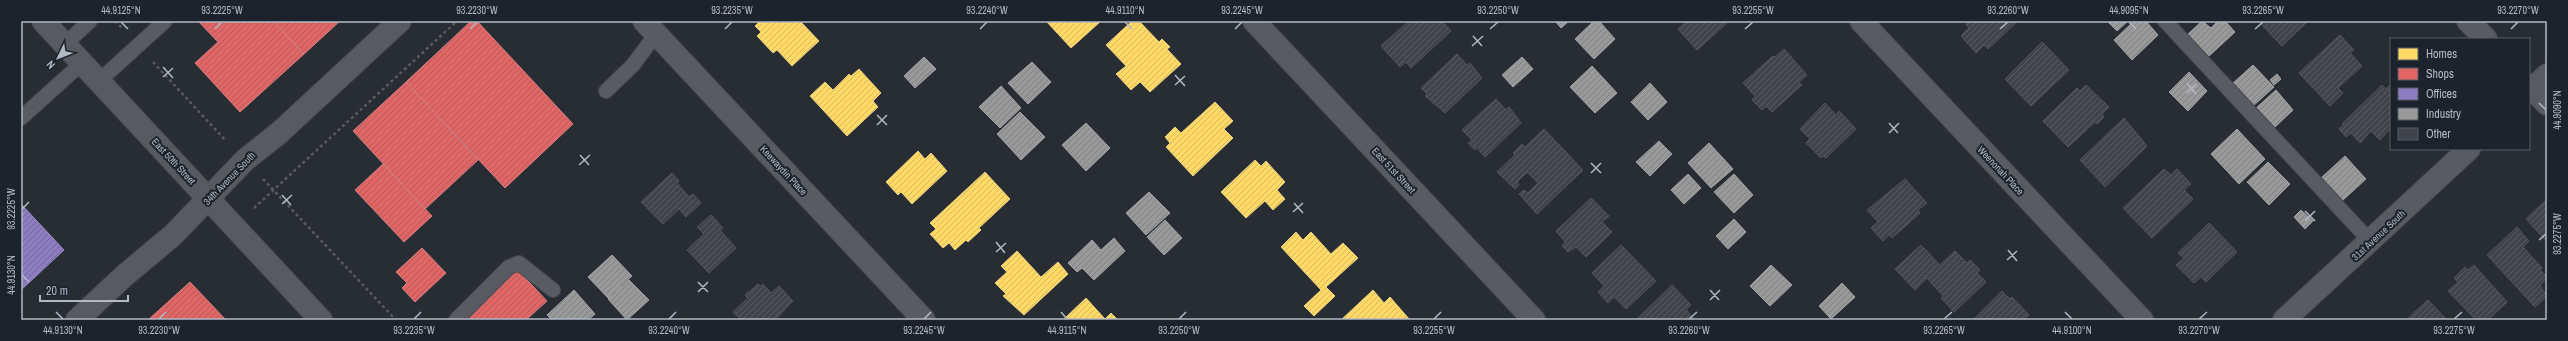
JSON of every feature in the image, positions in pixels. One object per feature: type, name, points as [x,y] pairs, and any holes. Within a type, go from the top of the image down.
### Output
[{"type":"street","name":"East 50th Street","points":[[43,21],[321,320]]},
{"type":"street","name":"34th Avenue South","points":[[77,320],[124,276],[173,235],[245,160],[279,133],[400,21]]},
{"type":"street","name":"East 51st Street","points":[[1254,21],[1534,320]]},
{"type":"street","name":"Weenonah Place","points":[[1861,21],[2142,320]]},
{"type":"street","points":[[2468,21],[2485,38]]},
{"type":"street","name":"Keewaydin Place","points":[[650,27],[924,320]]},
{"type":"street","name":"31st Avenue South","points":[[2284,320],[2371,242],[2468,150]]},
{"type":"lane","points":[[65,44],[90,21]]},
{"type":"lane","points":[[99,81],[165,21]]},
{"type":"lane","points":[[2165,21],[2371,242]]},
{"type":"lane","points":[[606,91],[634,65],[650,27]]},
{"type":"lane","points":[[21,118],[82,63]]},
{"type":"lane","points":[[456,320],[509,267],[519,263],[553,290]]},
{"type":"path","points":[[115,21],[226,142]]},
{"type":"path","points":[[252,210],[457,21]]},
{"type":"path","points":[[261,176],[396,320]]},
{"type":"building: Homes","points":[[760,21],[800,21],[819,41],[792,66],[777,50],[773,53],[757,36],[761,32],[755,26]]},
{"type":"building: Homes","points":[[1046,21],[1101,21],[1071,48]]},
{"type":"building: Homes","points":[[1132,21],[1139,21],[1159,42],[1162,39],[1170,47],[1167,49],[1181,64],[1150,92],[1140,82],[1131,90],[1116,74],[1126,66],[1106,45]]},
{"type":"building: Homes","points":[[859,69],[881,93],[873,101],[878,107],[847,136],[810,96],[825,82],[833,90],[849,74],[851,76]]},
{"type":"building: Homes","points":[[1215,102],[1233,121],[1224,129],[1233,138],[1193,176],[1166,147],[1170,143],[1165,137],[1175,127],[1181,133]]},
{"type":"building: Homes","points":[[918,151],[925,159],[931,153],[947,171],[912,204],[901,192],[898,195],[886,182]]},
{"type":"building: Homes","points":[[1255,160],[1261,166],[1266,161],[1285,182],[1277,190],[1285,199],[1273,210],[1265,201],[1246,218],[1221,192]]},
{"type":"building: Homes","points":[[985,172],[1010,199],[979,228],[981,230],[968,242],[966,240],[955,250],[949,243],[943,248],[930,234],[936,229],[930,223]]},
{"type":"building: Homes","points":[[1296,232],[1303,240],[1311,232],[1331,254],[1343,243],[1358,258],[1326,287],[1335,296],[1314,316],[1304,306],[1321,290],[1281,247]]},
{"type":"building: Homes","points":[[1017,251],[1041,277],[1058,262],[1068,274],[1024,315],[1003,296],[1006,294],[995,283],[1007,272],[1001,266]]},
{"type":"building: Homes","points":[[1373,290],[1384,303],[1390,297],[1410,320],[1341,320]]},
{"type":"building: Homes","points":[[1086,298],[1105,319],[1111,313],[1118,320],[1063,320]]},
{"type":"building: Shops","points":[[198,21],[273,21],[304,54],[240,112],[195,63],[218,42]]},
{"type":"building: Shops","points":[[273,21],[340,21],[304,54]]},
{"type":"building: Shops","points":[[471,21],[477,21],[573,124],[505,188],[406,82]]},
{"type":"building: Shops","points":[[406,82],[478,160],[425,209],[353,131]]},
{"type":"building: Shops","points":[[383,164],[432,216],[404,242],[355,190]]},
{"type":"building: Shops","points":[[422,248],[446,273],[415,302],[402,288],[407,283],[396,272]]},
{"type":"building: Shops","points":[[516,268],[547,301],[526,320],[460,320]]},
{"type":"building: Shops","points":[[190,282],[226,320],[148,320]]},
{"type":"building: Offices","points":[[21,204],[64,250],[21,290]]},
{"type":"building: Industry","points":[[1555,21],[1569,21],[1561,28]]},
{"type":"building: Industry","points":[[1594,21],[1599,21],[1615,39],[1594,59],[1575,39]]},
{"type":"building: Industry","points":[[2107,21],[2128,21],[2117,31]]},
{"type":"building: Industry","points":[[2134,21],[2146,21],[2158,35],[2132,60],[2114,40]]},
{"type":"building: Industry","points":[[2202,21],[2211,28],[2218,21],[2225,21],[2235,32],[2208,57],[2187,35]]},
{"type":"building: Industry","points":[[924,57],[936,69],[915,88],[904,76]]},
{"type":"building: Industry","points":[[1522,57],[1533,69],[1513,87],[1502,75]]},
{"type":"building: Industry","points":[[1032,62],[1051,82],[1028,104],[1008,83]]},
{"type":"building: Industry","points":[[2253,65],[2274,87],[2252,107],[2232,84]]},
{"type":"building: Industry","points":[[1592,66],[1617,93],[1595,113],[1570,87]]},
{"type":"building: Industry","points":[[2189,72],[2207,91],[2188,111],[2169,92]]},
{"type":"building: Industry","points":[[2277,74],[2281,79],[2274,85],[2270,80]]},
{"type":"building: Industry","points":[[1650,83],[1667,102],[1648,120],[1631,102]]},
{"type":"building: Industry","points":[[1001,86],[1021,108],[1000,128],[979,107]]},
{"type":"building: Industry","points":[[2276,90],[2293,110],[2274,128],[2255,109]]},
{"type":"building: Industry","points":[[1020,112],[1045,137],[1021,160],[997,134]]},
{"type":"building: Industry","points":[[1086,123],[1110,148],[1086,171],[1062,145]]},
{"type":"building: Industry","points":[[2237,129],[2265,159],[2239,184],[2211,154]]},
{"type":"building: Industry","points":[[1659,141],[1672,154],[1650,176],[1636,162]]},
{"type":"building: Industry","points":[[1709,143],[1733,169],[1711,188],[1688,163]]},
{"type":"building: Industry","points":[[2345,156],[2366,179],[2342,201],[2321,178]]},
{"type":"building: Industry","points":[[2268,162],[2290,184],[2269,205],[2247,182]]},
{"type":"building: Industry","points":[[1688,174],[1701,188],[1684,204],[1671,190]]},
{"type":"building: Industry","points":[[1734,174],[1753,195],[1734,213],[1714,192]]},
{"type":"building: Industry","points":[[1149,192],[1170,213],[1146,235],[1126,213]]},
{"type":"building: Industry","points":[[2301,210],[2313,221],[2305,229],[2294,217]]},
{"type":"building: Industry","points":[[1734,219],[1746,232],[1728,249],[1716,236]]},
{"type":"building: Industry","points":[[1165,220],[1182,238],[1164,255],[1147,237]]},
{"type":"building: Industry","points":[[1114,238],[1125,251],[1094,280],[1082,268],[1077,272],[1068,263],[1092,240],[1101,250]]},
{"type":"building: Industry","points":[[612,255],[632,276],[608,298],[588,277]]},
{"type":"building: Industry","points":[[1771,265],[1792,285],[1770,306],[1750,286]]},
{"type":"building: Industry","points":[[629,280],[649,300],[627,320],[608,299]]},
{"type":"building: Industry","points":[[1842,283],[1855,297],[1831,319],[1819,306]]},
{"type":"building: Industry","points":[[574,290],[595,314],[588,320],[552,320],[547,315]]},
{"type":"building: Other","points":[[1409,21],[1442,21],[1451,31],[1411,68],[1406,62],[1400,67],[1381,46]]},
{"type":"building: Other","points":[[1686,21],[1729,21],[1697,50],[1678,29]]},
{"type":"building: Other","points":[[1969,21],[2018,21],[1988,49],[1984,45],[1976,53],[1961,36],[1969,28],[1966,25]]},
{"type":"building: Other","points":[[2258,21],[2308,21],[2282,46]]},
{"type":"building: Other","points":[[2340,35],[2354,50],[2350,53],[2362,66],[2338,88],[2343,93],[2330,106],[2299,73]]},
{"type":"building: Other","points":[[2042,42],[2069,70],[2031,106],[2005,79]]},
{"type":"building: Other","points":[[1784,49],[1807,75],[1799,82],[1802,85],[1772,112],[1766,106],[1762,110],[1752,100],[1755,96],[1743,83],[1773,56],[1775,57]]},
{"type":"building: Other","points":[[1457,54],[1467,65],[1470,63],[1482,78],[1445,113],[1425,96],[1427,94],[1421,88]]},
{"type":"building: Other","points":[[2086,85],[2109,107],[2102,114],[2104,117],[2097,124],[2095,122],[2068,147],[2043,121],[2077,88],[2080,91]]},
{"type":"building: Other","points":[[2382,85],[2386,89],[2390,85],[2390,129],[2380,140],[2371,131],[2360,143],[2351,133],[2346,137],[2339,129],[2344,125],[2342,124]]},
{"type":"building: Other","points":[[1496,99],[1506,110],[1509,107],[1521,123],[1485,157],[1477,148],[1475,150],[1468,143],[1472,140],[1462,130]]},
{"type":"building: Other","points":[[1825,103],[1836,115],[1839,111],[1856,129],[1826,158],[1823,156],[1821,158],[1806,143],[1810,139],[1800,129]]},
{"type":"building: Other","points":[[2124,118],[2147,146],[2105,187],[2080,160]]},
{"type":"building: Other","points":[[1544,129],[1583,170],[1537,214],[1519,194],[1524,190],[1528,193],[1538,183],[1527,172],[1517,182],[1519,185],[1515,189],[1497,172],[1515,155],[1513,153],[1522,144],[1525,147]]},
{"type":"building: Other","points":[[2164,169],[2171,175],[2177,169],[2191,184],[2184,190],[2193,199],[2152,238],[2123,208]]},
{"type":"building: Other","points":[[672,173],[679,181],[677,183],[689,197],[693,194],[701,203],[686,217],[679,209],[663,224],[641,202]]},
{"type":"building: Other","points":[[1905,179],[1927,203],[1918,210],[1920,213],[1892,238],[1889,235],[1883,241],[1871,228],[1878,222],[1867,210]]},
{"type":"building: Other","points":[[1591,198],[1609,216],[1602,222],[1612,232],[1586,257],[1576,247],[1568,252],[1562,246],[1565,242],[1556,231]]},
{"type":"building: Other","points":[[2547,199],[2547,242],[2526,219]]},
{"type":"building: Other","points":[[711,215],[723,228],[720,230],[736,248],[709,273],[687,250],[704,234],[697,227]]},
{"type":"building: Other","points":[[2209,223],[2237,252],[2206,282],[2201,277],[2194,283],[2176,265],[2184,258],[2178,253]]},
{"type":"building: Other","points":[[2517,227],[2529,241],[2523,247],[2542,268],[2540,270],[2547,277],[2540,286],[2547,296],[2535,307],[2487,255]]},
{"type":"building: Other","points":[[1621,245],[1656,281],[1626,309],[1614,297],[1608,303],[1598,292],[1604,286],[1592,273]]},
{"type":"building: Other","points":[[1921,245],[1940,265],[1955,251],[1967,263],[1970,260],[1980,270],[1977,273],[1986,282],[1954,312],[1941,298],[1943,296],[1927,278],[1915,290],[1895,269]]},
{"type":"building: Other","points":[[2474,265],[2507,302],[2488,320],[2476,320],[2448,291],[2458,282],[2454,278],[2465,267],[2468,270]]},
{"type":"building: Other","points":[[758,284],[761,286],[763,284],[771,293],[779,286],[793,301],[775,320],[741,320],[733,312],[748,298],[745,295]]},
{"type":"building: Other","points":[[1672,285],[1691,305],[1686,310],[1694,319],[1637,319]]},
{"type":"building: Other","points":[[2002,291],[2010,299],[2012,297],[2029,315],[2024,320],[1973,320]]},
{"type":"building: Other","points":[[2428,300],[2447,320],[2406,320]]}]
